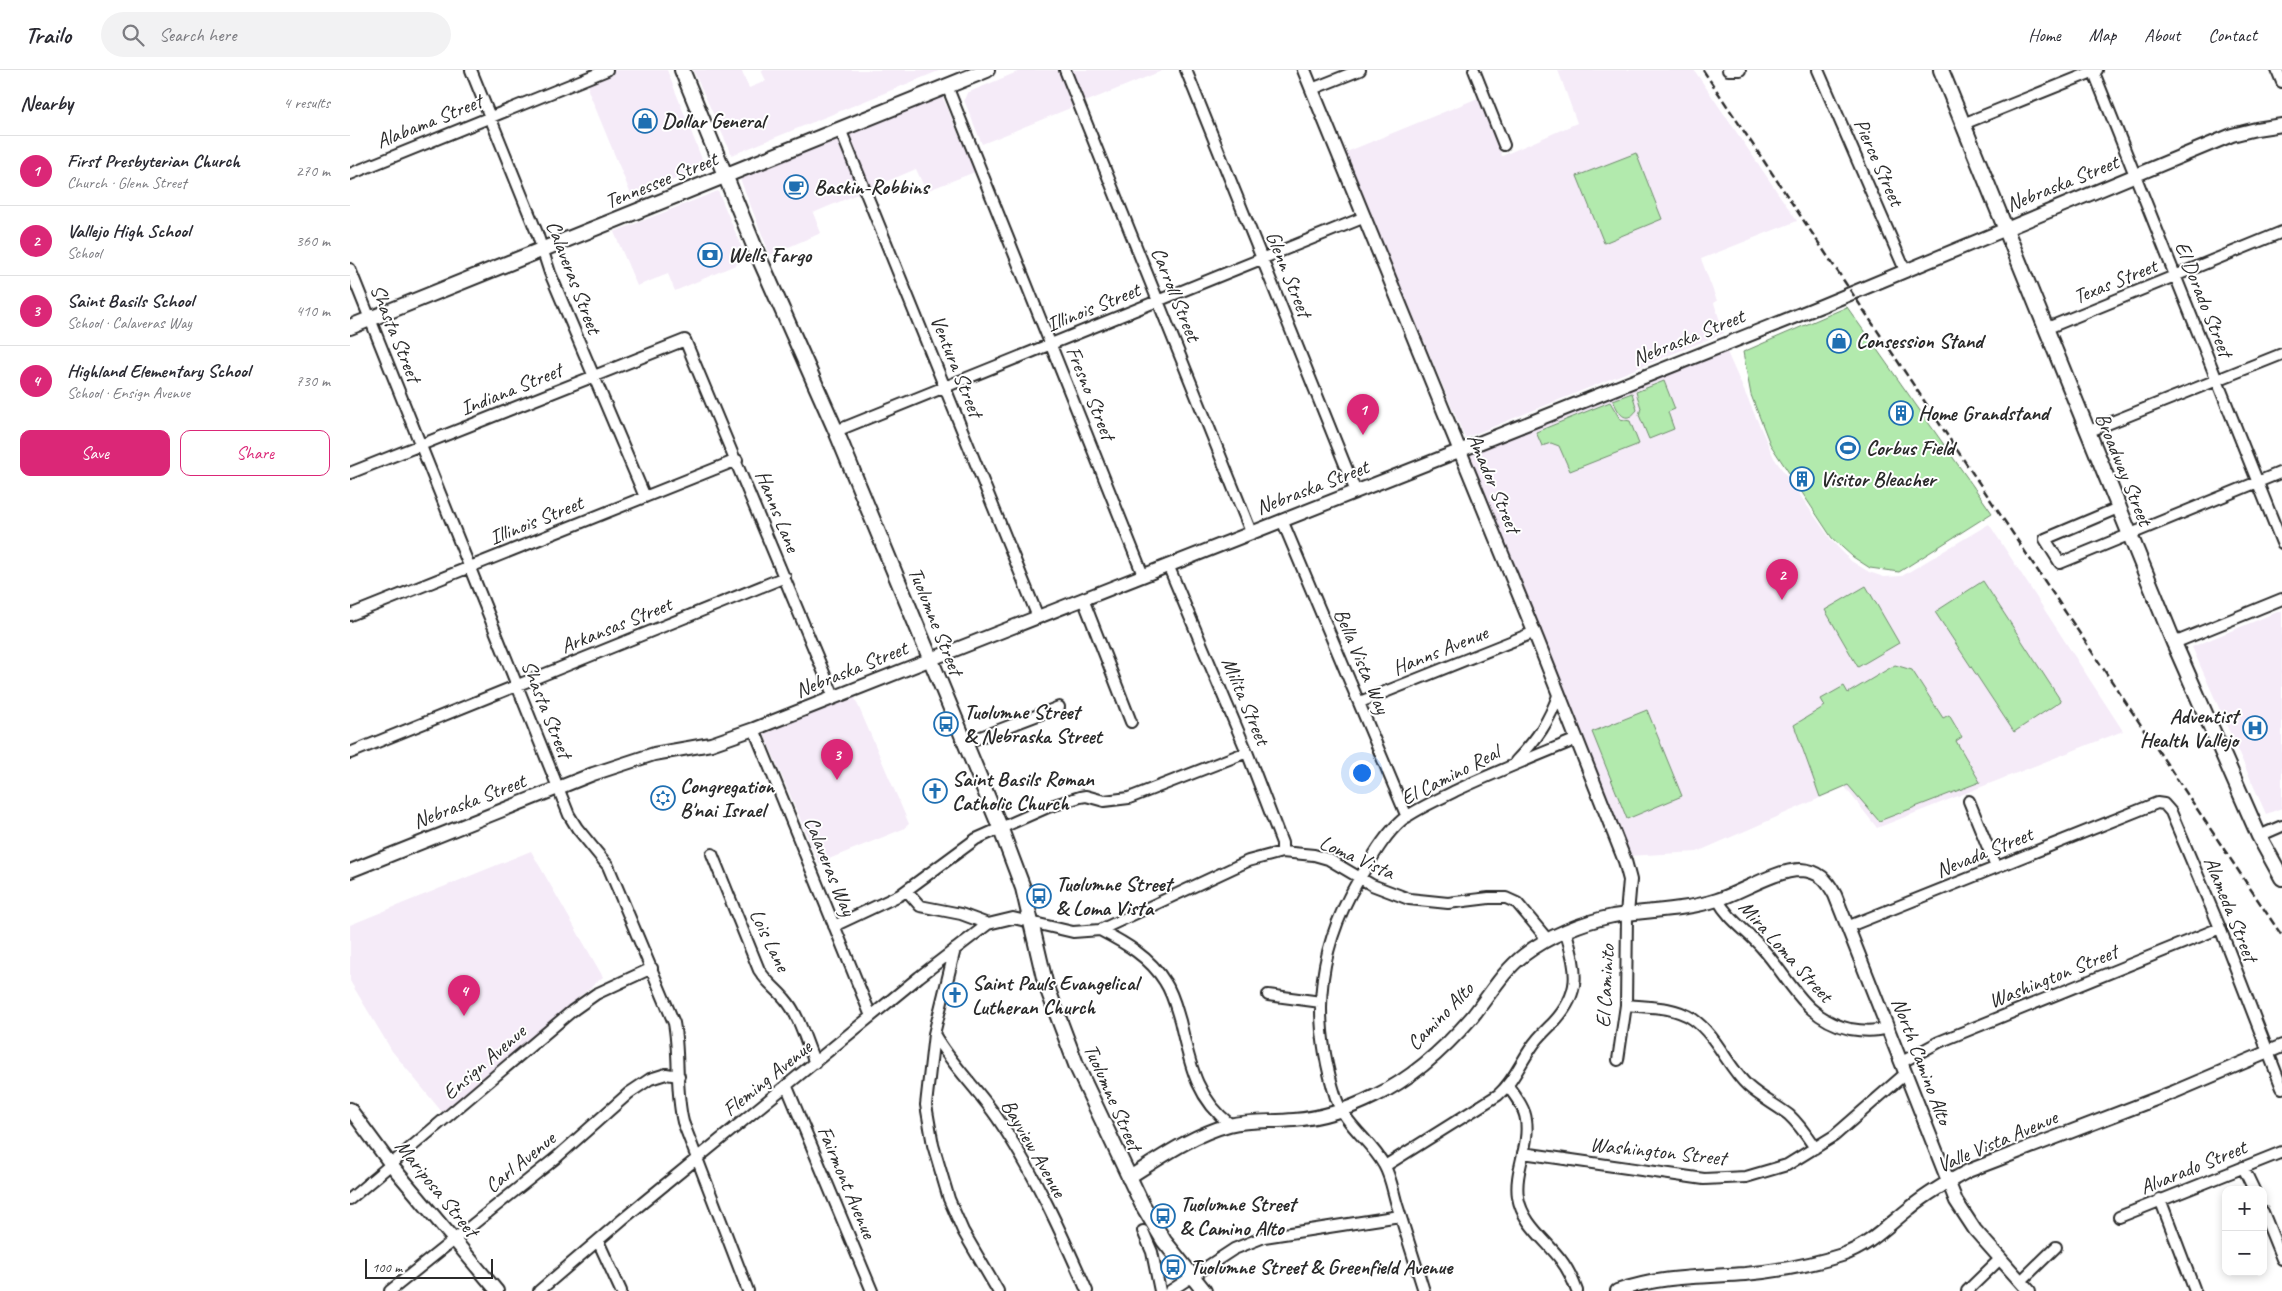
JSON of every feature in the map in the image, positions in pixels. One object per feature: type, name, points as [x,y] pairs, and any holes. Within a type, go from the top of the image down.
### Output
[{"type":"main road","name":"Tuolumne Street","points":[[682,70],[725,176],[836,431],[1000,827],[1023,888],[1040,965],[1062,1030],[1128,1178],[1160,1234],[1204,1291]]},
{"type":"main road","name":"Tennessee Street","points":[[350,328],[987,70]]},
{"type":"main road","name":"Broadway Street","points":[[1941,70],[2174,644],[2259,836],[2282,878]]},
{"type":"street","name":"Calaveras Street","points":[[471,70],[550,272],[645,497]]},
{"type":"street","name":"Alabama Street","points":[[350,174],[607,70]]},
{"type":"street","name":"Carroll Street","points":[[1065,70],[1252,532]]},
{"type":"street","name":"Glenn Street","points":[[1186,70],[1356,492]]},
{"type":"street","name":"Amador Street","points":[[1304,70],[1535,632],[1628,870],[1630,880],[1626,914]]},
{"type":"street","points":[[1312,89],[1360,70]]},
{"type":"street","points":[[1474,70],[1504,145]]},
{"type":"street","points":[[1728,70],[1740,70]]},
{"type":"street","name":"Pierce Street","points":[[1818,70],[1905,270]]},
{"type":"street","points":[[1963,124],[2094,70]]},
{"type":"street","name":"El Dorado Street","points":[[2094,70],[2134,175],[2282,542]]},
{"type":"street","points":[[2277,70],[2282,82]]},
{"type":"street","name":"Fresno Street","points":[[947,86],[1143,575]]},
{"type":"street","name":"Nebraska Street","points":[[350,871],[558,787],[654,754],[712,744],[754,730],[1460,451],[2232,135],[2256,128],[2282,125]]},
{"type":"street","name":"Ventura Street","points":[[840,129],[1038,617]]},
{"type":"street","name":"Illinois Street","points":[[836,431],[1365,217]]},
{"type":"street","name":"Texas Street","points":[[2045,329],[2282,232]]},
{"type":"street","name":"Shasta Street","points":[[350,269],[558,787],[577,828],[608,866],[674,1022],[678,1044],[678,1102],[696,1160],[748,1291]]},
{"type":"street","name":"Indiana Street","points":[[350,473],[686,340]]},
{"type":"street","name":"Hanns Lane","points":[[686,340],[834,697]]},
{"type":"street","points":[[2087,432],[2282,354]]},
{"type":"street","name":"Illinois Street","points":[[350,615],[737,460]]},
{"type":"street","points":[[2118,508],[2044,539],[2060,564],[2282,472]]},
{"type":"street","name":"Bella Vista Way","points":[[1282,520],[1407,817]]},
{"type":"street","name":"Milita Street","points":[[1168,565],[1247,752],[1282,843],[1282,852]]},
{"type":"street","name":"Arkansas Street","points":[[350,753],[784,577]]},
{"type":"street","points":[[1083,599],[1131,722]]},
{"type":"street","points":[[2174,644],[2282,599]]},
{"type":"street","name":"Hanns Avenue","points":[[1360,702],[1535,632]]},
{"type":"street","points":[[1514,764],[1552,715],[1559,692]]},
{"type":"street","points":[[965,743],[1059,707]]},
{"type":"street","name":"Calaveras Way","points":[[754,730],[871,1016]]},
{"type":"street","name":"El Camino Real","points":[[1424,1291],[1385,1166],[1342,1111],[1337,1099],[1324,1053],[1321,1002],[1326,951],[1338,918],[1360,877],[1382,842],[1407,817],[1427,805],[1514,764],[1577,739]]},
{"type":"street","points":[[834,926],[907,890],[976,838],[1000,827],[1048,807],[1080,797],[1086,796],[1104,801],[1129,798],[1247,752]]},
{"type":"street","points":[[1970,801],[1996,867]]},
{"type":"street","name":"Alameda Street","points":[[2135,813],[2157,803],[2164,804],[2168,808],[2220,928],[2282,1088]]},
{"type":"street","name":"Nevada Street","points":[[1847,927],[2135,813]]},
{"type":"street","points":[[2259,836],[2282,826]]},
{"type":"street","name":"Loma Vista","points":[[1030,922],[1073,932],[1100,930],[1248,861],[1282,852],[1314,855],[1328,860],[1390,892],[1432,902],[1506,898],[1517,903],[1548,940]]},
{"type":"street","name":"Lois Lane","points":[[712,854],[759,970],[767,983],[785,999],[794,1012],[815,1063]]},
{"type":"street","name":"North Camino Alto","points":[[1774,877],[1799,870],[1822,876],[1835,895],[1956,1201],[1975,1230],[2029,1291]]},
{"type":"street","name":"Camino Alto","points":[[1128,1178],[1183,1144],[1211,1131],[1231,1125],[1295,1120],[1342,1111],[1377,1095],[1428,1059],[1470,1018],[1515,963],[1548,940],[1612,916],[1674,910],[1718,900],[1774,877]]},
{"type":"street","points":[[907,890],[920,906],[961,914],[988,924]]},
{"type":"street","name":"Mira Loma Street","points":[[1718,900],[1724,911],[1758,943],[1802,1001],[1822,1019],[1834,1025],[1854,1030],[1873,1031],[1888,1028]]},
{"type":"street","name":"El Caminito","points":[[1618,1060],[1626,1005],[1626,914]]},
{"type":"street","name":"Fleming Avenue","points":[[539,1291],[871,1016],[988,924],[1013,918],[1030,922]]},
{"type":"street","name":"Washington Street","points":[[1523,1153],[1720,1179],[1746,1177],[1787,1165],[1841,1130],[1903,1068],[1939,1042],[2220,928]]},
{"type":"street","points":[[1100,930],[1145,958],[1165,981],[1175,1003],[1194,1077],[1210,1105],[1231,1125]]},
{"type":"street","points":[[1385,1166],[1498,1095],[1508,1086],[1530,1048],[1566,1009],[1573,992],[1576,980],[1575,965],[1566,932]]},
{"type":"street","points":[[955,949],[934,1034],[926,1106],[939,1169],[956,1215],[998,1291]]},
{"type":"street","name":"Ensign Avenue","points":[[350,1199],[392,1166],[572,1011],[596,994],[652,968]]},
{"type":"street","points":[[1268,995],[1321,1002]]},
{"type":"street","points":[[1626,1005],[1682,1013],[1692,1019],[1712,1038],[1749,1087],[1788,1114],[1801,1128],[1814,1148]]},
{"type":"street","name":"Bayview Avenue","points":[[934,1034],[946,1055],[986,1102],[1013,1143],[1048,1209],[1087,1291]]},
{"type":"street","name":"Valle Vista Avenue","points":[[1617,1291],[1652,1286],[1682,1276],[1765,1272],[1844,1255],[1870,1241],[1910,1207],[1968,1171],[2174,1092],[2282,1046]]},
{"type":"street","name":"Carl Avenue","points":[[390,1291],[557,1157],[629,1093],[650,1079],[666,1074],[679,1076]]},
{"type":"street","points":[[1508,1086],[1520,1105],[1526,1120],[1518,1179],[1518,1196],[1521,1209],[1530,1225],[1563,1262],[1577,1291]]},
{"type":"street","name":"Fairmont Avenue","points":[[787,1087],[872,1291]]},
{"type":"street","name":"Mariposa Street","points":[[350,1109],[392,1166],[497,1291]]},
{"type":"street","name":"Alvarado Street","points":[[2119,1217],[2160,1199],[2282,1152]]},
{"type":"street","points":[[2244,1167],[2252,1186]]},
{"type":"street","points":[[2160,1199],[2195,1291]]},
{"type":"street","points":[[1170,1291],[1234,1249],[1264,1238],[1400,1216]]},
{"type":"street","points":[[2267,1222],[2282,1259]]},
{"type":"street","points":[[1142,1232],[1152,1252],[1160,1291]]},
{"type":"street","points":[[598,1241],[621,1291]]},
{"type":"street","points":[[2020,1281],[2056,1247]]},
{"type":"street","points":[[1967,1291],[2000,1259]]},
{"type":"shaded area","points":[[591,70],[667,70],[705,167],[632,197],[588,90]]},
{"type":"shaded area","points":[[693,70],[741,70],[749,88],[766,81],[761,70],[941,70],[732,155]]},
{"type":"shaded area","points":[[1022,70],[1164,70],[982,144],[964,100],[967,93]]},
{"type":"shaded area","points":[[1558,70],[1694,70],[1797,221],[1701,259],[1717,301],[1714,303],[1724,333],[1465,438],[1344,153],[1478,98],[1502,156],[1577,123]]},
{"type":"shaded area","points":[[942,96],[975,172],[926,191],[916,169],[813,213],[821,233],[770,255],[739,176]]},
{"type":"shaded area","points":[[718,191],[747,260],[675,291],[668,274],[637,286],[614,232]]},
{"type":"shaded area","points":[[1726,350],[1774,458],[1832,541],[1851,561],[1869,572],[1884,577],[1902,576],[1989,524],[2123,731],[1877,828],[1845,787],[1697,852],[1628,856],[1470,457],[1474,453],[1499,442]]},
{"type":"shaded area","name":"Adventist Health Vallejo","points":[[2282,610],[2282,808],[2266,814],[2192,647]]},
{"type":"shaded area","points":[[854,696],[909,824],[903,829],[819,863],[764,734]]},
{"type":"shaded area","points":[[531,851],[603,977],[442,1112],[392,1051],[350,981],[350,925]]},
{"type":"green space","points":[[1636,153],[1662,219],[1604,243],[1577,176]]},
{"type":"green space","points":[[1847,307],[1992,513],[1899,572],[1870,568],[1853,557],[1832,538],[1770,444],[1751,395],[1743,352]]},
{"type":"green space","points":[[1664,381],[1675,409],[1668,412],[1674,429],[1649,439],[1639,415],[1641,408],[1636,392]]},
{"type":"green space","points":[[1632,393],[1637,410],[1629,417],[1622,416],[1613,400]]},
{"type":"green space","points":[[1610,402],[1620,419],[1630,421],[1639,444],[1570,471],[1559,446],[1551,443],[1542,446],[1536,432]]},
{"type":"green space","points":[[1983,581],[2061,701],[2014,732],[1935,612]]},
{"type":"green space","points":[[1866,586],[1899,643],[1858,667],[1825,610]]},
{"type":"green space","points":[[1895,665],[1912,670],[1943,718],[1949,715],[1962,737],[1956,741],[1980,782],[1879,821],[1848,785],[1820,797],[1794,725],[1825,706],[1821,699],[1844,686],[1848,693]]},
{"type":"green space","points":[[1647,710],[1682,796],[1627,819],[1592,732]]},
{"type":"railway","points":[[1703,70],[2282,936]]},
{"type":"place","name":"Dollar General","points":[[645,121]]},
{"type":"place","name":"Baskin-Robbins","points":[[796,187]]},
{"type":"place","name":"Wells Fargo","points":[[710,255]]},
{"type":"place","name":"Consession Stand","points":[[1839,341]]},
{"type":"place","name":"Home Grandstand","points":[[1901,413]]},
{"type":"place","name":"First Presbyterian Church","points":[[1363,435]]},
{"type":"place","name":"Corbus Field","points":[[1848,448]]},
{"type":"place","name":"Visitor Bleacher","points":[[1802,479]]},
{"type":"place","name":"Vallejo High School","points":[[1782,600]]},
{"type":"place","name":"Tuolumne Street & Nebraska Street","points":[[946,724]]},
{"type":"place","name":"Adventist Health Vallejo","points":[[2255,728]]},
{"type":"place","name":"Saint Basils School","points":[[837,780]]},
{"type":"place","name":"Saint Basils Roman Catholic Church","points":[[935,791]]},
{"type":"place","name":"Congregation B'nai Israel","points":[[663,798]]},
{"type":"place","name":"Tuolumne Street & Loma Vista","points":[[1039,896]]},
{"type":"place","name":"Saint Pauls Evangelical Lutheran Church","points":[[955,995]]},
{"type":"place","name":"Highland Elementary School","points":[[464,1016]]},
{"type":"place","name":"Tuolumne Street & Camino Alto","points":[[1163,1216]]},
{"type":"place","name":"Tuolumne Street & Greenfield Avenue","points":[[1173,1267]]}]
